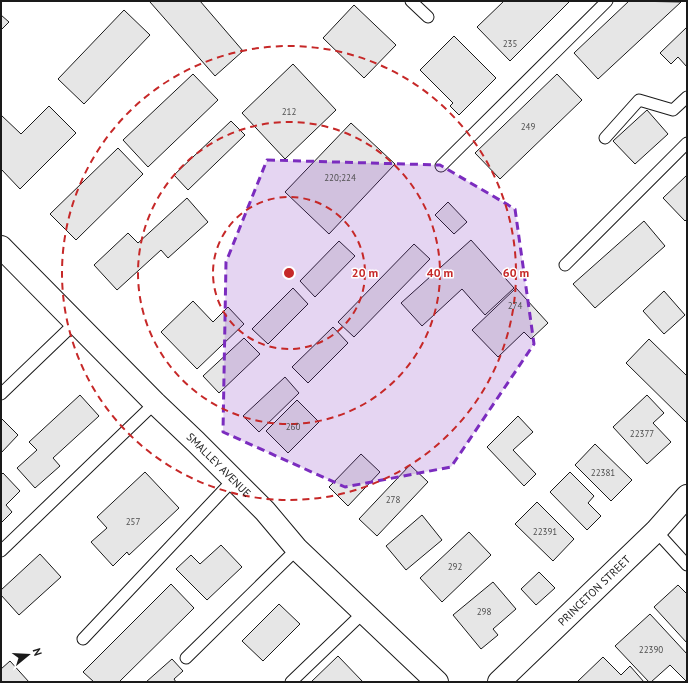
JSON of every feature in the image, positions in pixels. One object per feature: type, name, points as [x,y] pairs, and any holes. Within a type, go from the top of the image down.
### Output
[{"type":"street","name":"SMALLEY AVENUE","points":[[1,248],[155,403],[234,479],[265,511],[297,549],[437,682]]},
{"type":"street","name":"PRINCETON STREET","points":[[500,682],[656,531],[687,496]]},
{"type":"lane","points":[[411,1],[428,17]]},
{"type":"lane","points":[[441,166],[607,1]]},
{"type":"lane","points":[[605,138],[639,100],[673,110],[687,97]]},
{"type":"lane","points":[[564,265],[687,143]]},
{"type":"lane","points":[[1,394],[75,323]]},
{"type":"lane","points":[[1,551],[155,403]]},
{"type":"lane","points":[[83,639],[234,479]]},
{"type":"lane","points":[[656,531],[687,565]]},
{"type":"lane","points":[[186,658],[297,549]]},
{"type":"lane","points":[[291,682],[364,612]]},
{"type":"highlighted area","points":[[267,160],[440,165],[515,209],[534,344],[451,467],[345,487],[223,432],[226,262]]},
{"type":"building","points":[[200,1],[243,51],[215,76],[150,2]]},
{"type":"building","points":[[504,1],[570,1],[510,61],[477,27]]},
{"type":"building","points":[[629,1],[681,2],[598,79],[574,53]]},
{"type":"building","points":[[354,5],[396,45],[364,78],[323,38]]},
{"type":"building","points":[[124,10],[150,35],[84,104],[58,79]]},
{"type":"building","points":[[1,15],[9,22],[1,30]]},
{"type":"building","points":[[687,27],[687,67],[678,57],[671,64],[660,53]]},
{"type":"building","points":[[454,36],[496,78],[459,115],[450,106],[453,103],[420,70]]},
{"type":"building","points":[[293,64],[336,110],[285,159],[242,113]]},
{"type":"building","points":[[193,74],[218,100],[148,167],[123,140]]},
{"type":"building","points":[[557,74],[582,100],[500,179],[475,153]]},
{"type":"building","points":[[49,106],[76,133],[20,189],[1,169],[1,115],[21,134]]},
{"type":"building","points":[[647,110],[668,134],[635,164],[613,141]]},
{"type":"building","points":[[231,121],[245,135],[188,190],[174,175]]},
{"type":"building","points":[[351,123],[395,164],[329,234],[285,192]]},
{"type":"building","points":[[118,148],[143,174],[76,240],[50,214]]},
{"type":"building","points":[[687,175],[687,219],[685,221],[663,198]]},
{"type":"building","points":[[187,198],[208,222],[168,258],[161,250],[117,290],[94,265],[128,233],[138,243]]},
{"type":"building","points":[[448,202],[467,222],[454,234],[435,215]]},
{"type":"building","points":[[644,221],[665,246],[595,308],[573,284]]},
{"type":"building","points":[[471,240],[514,288],[485,315],[462,289],[422,326],[401,303]]},
{"type":"building","points":[[339,241],[355,256],[315,297],[300,281]]},
{"type":"building","points":[[414,244],[430,259],[354,337],[338,322]]},
{"type":"building","points":[[293,288],[308,304],[268,344],[252,329]]},
{"type":"building","points":[[516,288],[548,323],[531,339],[524,332],[498,357],[472,330]]},
{"type":"building","points":[[664,291],[685,315],[664,334],[643,311]]},
{"type":"building","points":[[193,301],[213,322],[228,307],[244,324],[197,369],[161,332]]},
{"type":"building","points":[[333,327],[348,343],[308,383],[292,367]]},
{"type":"building","points":[[244,338],[260,354],[219,393],[203,376]]},
{"type":"building","points":[[649,339],[687,376],[687,423],[626,363]]},
{"type":"building","points":[[285,377],[299,393],[259,432],[243,416]]},
{"type":"building","points":[[80,395],[99,416],[53,458],[60,466],[35,488],[17,468],[37,450],[29,442]]},
{"type":"building","points":[[647,395],[664,413],[653,423],[671,442],[647,464],[613,427]]},
{"type":"building","points":[[297,400],[319,422],[288,453],[266,431]]},
{"type":"building","points":[[518,416],[533,432],[513,450],[536,474],[524,486],[487,447]]},
{"type":"building","points":[[1,418],[18,435],[1,453]]},
{"type":"building","points":[[595,444],[632,480],[611,501],[575,465]]},
{"type":"building","points":[[361,454],[380,472],[348,506],[329,487]]},
{"type":"building","points":[[410,465],[428,482],[377,536],[359,519]]},
{"type":"building","points":[[145,472],[179,508],[129,555],[127,552],[113,566],[91,542],[107,528],[97,517]]},
{"type":"building","points":[[570,472],[594,496],[588,503],[601,516],[587,530],[550,492]]},
{"type":"building","points":[[3,473],[20,491],[6,505],[12,512],[1,523],[1,475]]},
{"type":"building","points":[[537,502],[574,539],[553,561],[515,524]]},
{"type":"building","points":[[422,515],[442,540],[406,570],[386,546]]},
{"type":"building","points":[[469,532],[491,555],[442,602],[420,578]]},
{"type":"building","points":[[221,545],[242,567],[207,600],[176,569],[191,555],[200,564]]},
{"type":"building","points":[[40,554],[61,577],[19,615],[1,595],[1,590]]},
{"type":"building","points":[[539,572],[555,588],[536,605],[521,589]]},
{"type":"building","points":[[493,582],[516,609],[493,629],[498,635],[481,649],[453,615]]},
{"type":"building","points":[[171,584],[194,608],[119,682],[94,682],[83,672]]},
{"type":"building","points":[[678,585],[687,594],[687,643],[654,607]]},
{"type":"building","points":[[279,604],[300,624],[263,661],[242,641]]},
{"type":"building","points":[[650,614],[687,654],[687,682],[670,665],[651,682],[649,682],[615,646]]},
{"type":"building","points":[[338,656],[363,682],[311,682]]},
{"type":"building","points":[[603,657],[621,675],[630,666],[644,682],[577,682]]},
{"type":"building","points":[[172,659],[183,671],[174,679],[176,682],[146,682]]},
{"type":"building","points":[[10,661],[29,682],[1,682],[1,669]]}]
